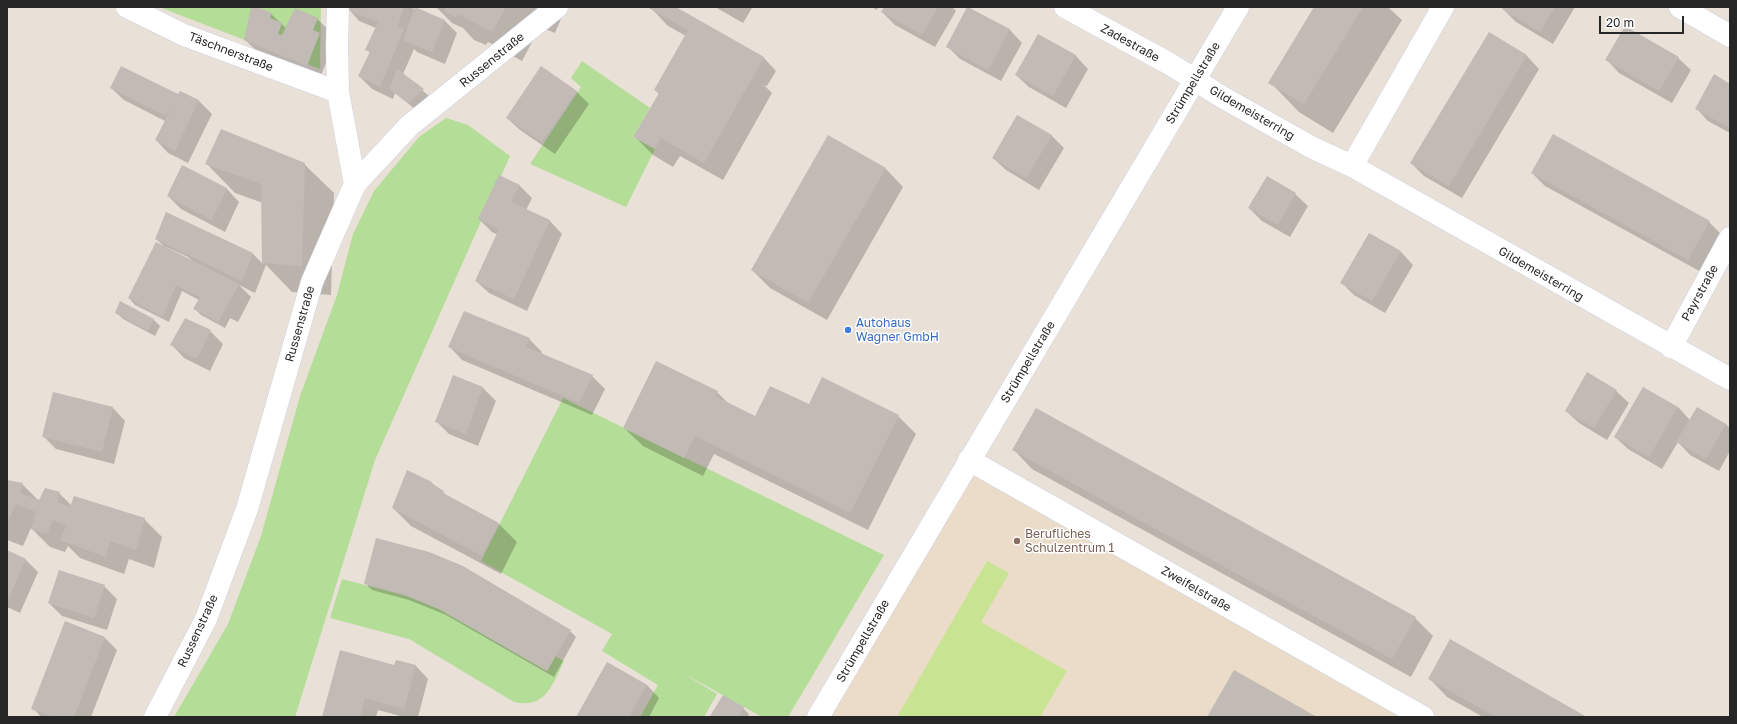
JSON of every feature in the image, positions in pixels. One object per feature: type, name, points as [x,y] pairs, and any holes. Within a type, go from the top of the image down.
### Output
[{"type":"street","name":"Täschnerstraße","points":[[127,7],[184,35],[338,92]]},
{"type":"street","points":[[338,7],[338,92],[355,184]]},
{"type":"street","name":"Russenstraße","points":[[155,717],[209,612],[247,509],[312,282],[355,184],[408,126],[557,7]]},
{"type":"street","name":"Zadestraße","points":[[1064,7],[1170,64],[1194,80]]},
{"type":"street","name":"Strümpellstraße","points":[[818,717],[1238,7]]},
{"type":"street","points":[[1352,166],[1443,7]]},
{"type":"street","points":[[1680,7],[1730,36]]},
{"type":"street","name":"Gildemeisterring","points":[[1194,80],[1313,148],[1352,166],[1730,379]]},
{"type":"street","name":"Payrstraße","points":[[1671,347],[1730,238]]},
{"type":"street","name":"Zweifelstraße","points":[[969,460],[1423,717]]},
{"type":"shaded area","name":"Berufliches Schulzentrum 1","points":[[969,461],[1423,717],[818,717]]},
{"type":"green space","points":[[159,7],[321,7],[320,69]]},
{"type":"green space","points":[[582,61],[650,108],[633,137],[655,149],[626,207],[530,164],[581,87],[571,78]]},
{"type":"green space","points":[[446,118],[468,125],[510,156],[375,460],[295,717],[174,717],[228,624],[261,536],[300,396],[337,295],[353,234],[374,191],[419,137]]},
{"type":"green space","points":[[563,398],[884,555],[788,717],[762,717],[681,672],[717,694],[704,717],[640,717],[658,685],[602,651],[612,634],[481,561]]},
{"type":"green space","points":[[987,561],[1009,573],[981,622],[1067,671],[1040,717],[897,717]]},
{"type":"green space","points":[[342,579],[407,596],[439,609],[547,671],[555,656],[564,661],[556,679],[541,698],[534,702],[514,702],[409,639],[330,618]]},
{"type":"building","points":[[251,7],[256,7],[272,13],[270,18],[282,23],[278,34],[282,35],[295,8],[318,18],[313,30],[320,33],[307,66],[244,40]]},
{"type":"building","points":[[346,7],[404,7],[398,26],[404,29],[380,87],[358,76],[370,52],[365,50],[378,22],[346,9]]},
{"type":"building","points":[[415,7],[445,20],[432,52],[403,40]]},
{"type":"building","points":[[446,7],[506,7],[492,32],[458,14],[456,17],[444,11]]},
{"type":"building","points":[[647,7],[676,7],[764,57],[704,163],[661,138],[655,149],[633,137],[659,93],[654,90],[688,30]]},
{"type":"building","points":[[884,7],[938,7],[922,35],[881,12]]},
{"type":"building","points":[[967,7],[1010,29],[988,70],[946,47]]},
{"type":"building","points":[[1314,7],[1363,7],[1304,104],[1268,83]]},
{"type":"building","points":[[1503,7],[1555,7],[1540,32],[1502,9]]},
{"type":"building","points":[[1625,26],[1679,57],[1659,91],[1605,60]]},
{"type":"building","points":[[1489,32],[1527,55],[1449,186],[1410,163]]},
{"type":"building","points":[[1038,34],[1076,55],[1053,96],[1015,75]]},
{"type":"building","points":[[121,66],[178,94],[180,91],[199,100],[175,151],[155,140],[176,99],[166,116],[110,88]]},
{"type":"building","points":[[541,66],[577,91],[542,142],[506,118]]},
{"type":"building","points":[[397,69],[424,89],[408,103],[389,89]]},
{"type":"building","points":[[1714,74],[1730,84],[1730,128],[1695,109]]},
{"type":"building","points":[[1017,115],[1052,135],[1026,178],[992,158]]},
{"type":"building","points":[[221,129],[305,163],[302,266],[262,263],[261,184],[205,164]]},
{"type":"building","points":[[1553,134],[1710,221],[1688,260],[1531,173]]},
{"type":"building","points":[[828,135],[886,168],[808,303],[751,270]]},
{"type":"building","points":[[182,165],[227,188],[212,220],[167,196]]},
{"type":"building","points":[[499,175],[520,185],[511,202],[550,220],[514,299],[475,281],[499,229],[478,219]]},
{"type":"building","points":[[1267,176],[1296,193],[1278,225],[1248,208]]},
{"type":"building","points":[[166,212],[253,253],[242,281],[155,239]]},
{"type":"building","points":[[1369,233],[1401,251],[1372,301],[1340,283]]},
{"type":"building","points":[[156,242],[239,284],[218,322],[193,309],[200,297],[176,285],[163,317],[128,298]]},
{"type":"building","points":[[120,301],[154,319],[148,331],[115,313]]},
{"type":"building","points":[[464,311],[530,338],[526,347],[593,375],[579,403],[448,347]]},
{"type":"building","points":[[185,318],[211,330],[197,359],[170,345]]},
{"type":"building","points":[[656,361],[718,391],[715,396],[755,416],[770,386],[809,404],[822,377],[899,415],[850,513],[695,436],[684,458],[623,428]]},
{"type":"building","points":[[1587,372],[1617,390],[1594,428],[1565,411]]},
{"type":"building","points":[[453,375],[483,387],[466,434],[435,422]]},
{"type":"building","points":[[1643,387],[1678,407],[1649,457],[1614,437]]},
{"type":"building","points":[[53,392],[113,407],[102,452],[42,437]]},
{"type":"building","points":[[1697,407],[1726,424],[1706,459],[1676,442]]},
{"type":"building","points":[[1036,408],[1416,617],[1392,659],[1012,450]]},
{"type":"building","points":[[407,470],[432,482],[431,483],[444,491],[443,493],[499,523],[482,556],[392,508]]},
{"type":"building","points":[[7,480],[23,483],[20,493],[39,500],[45,488],[60,492],[57,502],[70,507],[74,496],[145,518],[136,550],[110,541],[106,557],[60,540],[66,526],[53,520],[47,534],[31,529],[36,512],[16,504],[7,523]]},
{"type":"building","points":[[376,538],[429,552],[463,566],[571,630],[547,671],[439,609],[402,594],[364,584]]},
{"type":"building","points":[[7,550],[26,559],[7,602]]},
{"type":"building","points":[[59,570],[105,585],[94,618],[48,603]]},
{"type":"building","points":[[65,621],[105,637],[74,717],[53,717],[31,709]]},
{"type":"building","points":[[1450,639],[1587,717],[1495,717],[1428,679]]},
{"type":"building","points":[[340,650],[394,665],[396,660],[416,665],[404,709],[365,698],[360,717],[322,717]]},
{"type":"building","points":[[607,662],[647,685],[629,717],[576,717]]},
{"type":"building","points":[[1234,670],[1317,717],[1207,717]]},
{"type":"building","points":[[723,695],[744,707],[738,717],[710,716]]},
{"type":"place","name":"Autohaus Wagner GmbH","points":[[848,330]]},
{"type":"place","name":"Berufliches Schulzentrum 1","points":[[1017,541]]}]
